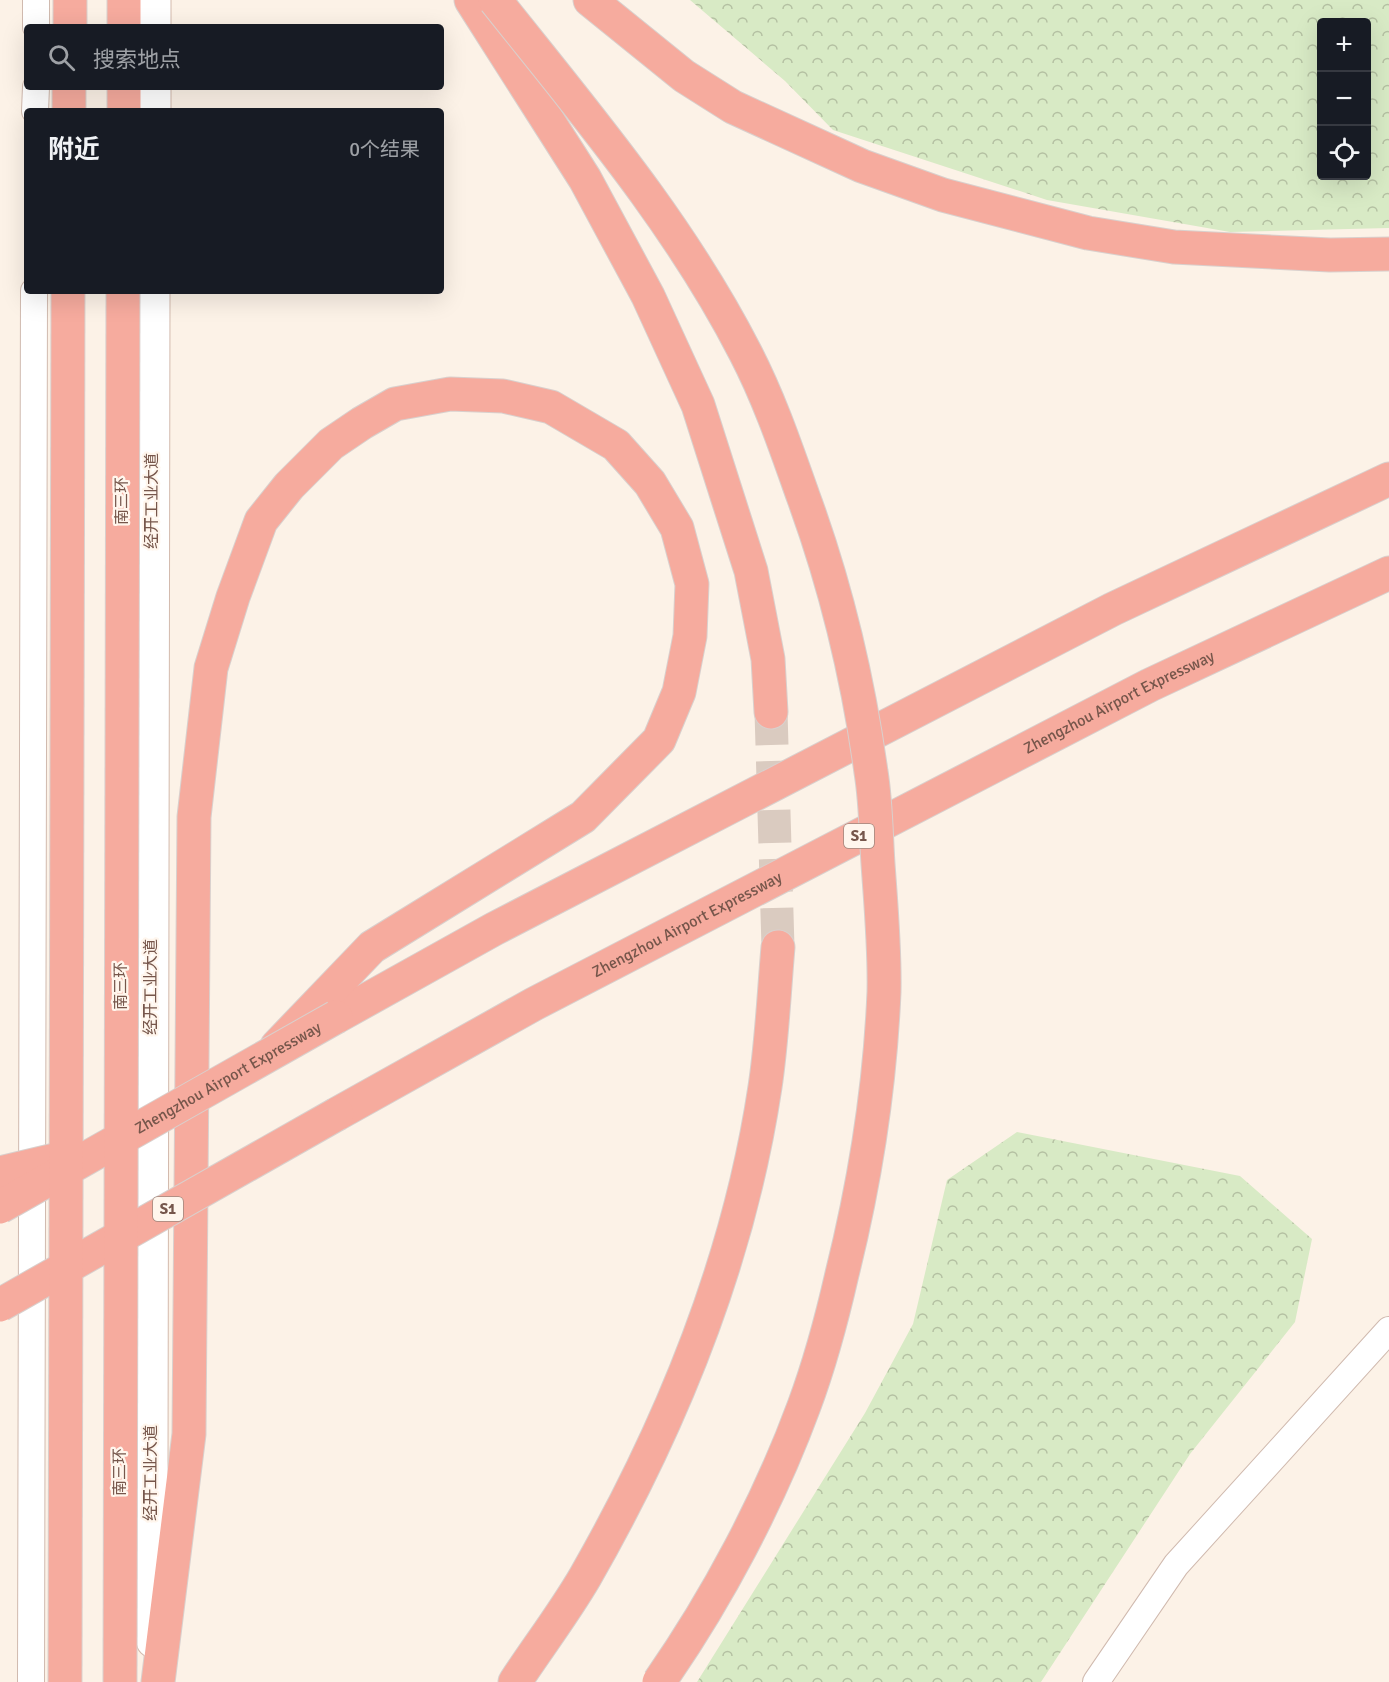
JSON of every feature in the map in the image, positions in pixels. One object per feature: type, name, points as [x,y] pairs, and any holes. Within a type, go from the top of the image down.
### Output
[{"type":"highway","points":[[70,0],[70,24]]},
{"type":"highway","points":[[124,0],[124,24]]},
{"type":"highway","points":[[471,0],[585,179],[648,296],[698,405],[751,571],[768,660],[771,712]]},
{"type":"highway","points":[[495,0],[628,167],[694,265],[745,352],[779,429],[825,555],[849,646],[872,776],[884,989],[877,1081],[866,1164],[852,1235],[830,1324],[807,1396],[778,1467],[728,1571],[686,1643],[659,1682]]},
{"type":"highway","points":[[590,0],[684,76],[733,107],[862,166],[943,195],[1088,233],[1174,247],[1330,255],[1389,254]]},
{"type":"highway","points":[[69,90],[69,108]]},
{"type":"highway","points":[[124,90],[124,108]]},
{"type":"highway","points":[[65,1682],[68,294]]},
{"type":"highway","name":"南三环","points":[[120,1682],[123,294]]},
{"type":"highway","points":[[156,1682],[189,1434],[194,817],[211,668],[261,521],[289,486],[331,444],[395,404],[450,394],[503,396],[551,407],[616,445],[650,483],[677,528],[692,584],[690,636],[679,692],[663,731],[659,740],[583,817],[372,947],[267,1057]]},
{"type":"highway","name":"Zhengzhou Airport Expressway","points":[[0,1207],[494,929],[1113,609],[1389,479]]},
{"type":"highway","name":"Zhengzhou Airport Expressway","points":[[0,1305],[545,998],[1140,691],[1389,573]]},
{"type":"highway","points":[[514,1682],[584,1579],[640,1475],[694,1352],[728,1253],[747,1180],[765,1086],[778,947]]},
{"type":"highway","points":[[0,1173],[106,1147]]},
{"type":"street","points":[[36,0],[36,24]]},
{"type":"street","points":[[154,0],[154,24]]},
{"type":"street","points":[[35,108],[36,90]]},
{"type":"street","points":[[154,90],[154,108]]},
{"type":"street","points":[[31,1682],[34,294]]},
{"type":"street","name":"经开工业大道","points":[[153,294],[150,1470],[156,1682]]},
{"type":"street","points":[[1096,1682],[1176,1565],[1389,1330]]},
{"type":"green space","points":[[690,0],[1389,0],[1389,228],[1230,232],[1047,200],[833,130],[785,81]]},
{"type":"green space","points":[[1017,1132],[1240,1176],[1312,1239],[1295,1322],[1190,1454],[1041,1682],[697,1682],[865,1413],[913,1324],[947,1180]]},
{"type":"tunnel","points":[[771,712],[778,947]]}]
